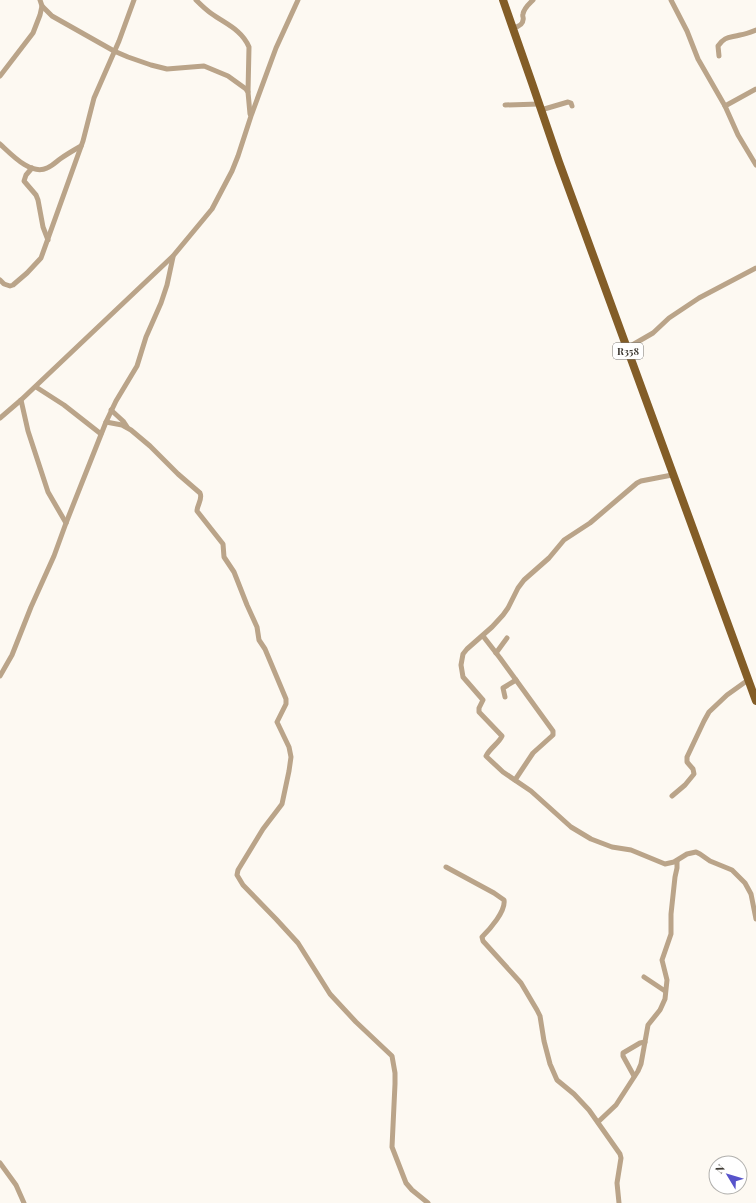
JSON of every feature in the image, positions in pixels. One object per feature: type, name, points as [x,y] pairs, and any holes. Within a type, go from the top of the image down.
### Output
[{"type":"main road","name":"R358","points":[[503,0],[559,162],[756,701]]},
{"type":"street","points":[[40,0],[42,6],[52,16],[114,51],[163,68],[175,69],[207,66],[228,76],[248,92]]},
{"type":"street","points":[[0,280],[4,284],[10,286],[20,280],[41,258],[88,125],[94,98],[134,0]]},
{"type":"street","points":[[196,0],[211,13],[236,29],[249,47],[248,92],[251,116]]},
{"type":"street","points":[[0,418],[36,387],[173,256],[208,216],[219,198],[232,171],[276,48],[298,0]]},
{"type":"street","points":[[513,28],[522,23],[522,14],[532,0]]},
{"type":"street","points":[[671,0],[687,31],[698,59],[725,106],[738,135],[756,166]]},
{"type":"street","points":[[0,76],[33,33],[42,6]]},
{"type":"street","points":[[720,56],[718,46],[723,40],[756,30]]},
{"type":"street","points":[[725,106],[756,89]]},
{"type":"street","points":[[505,105],[540,107],[568,102],[571,103],[572,106]]},
{"type":"street","points":[[0,144],[20,162],[32,168],[41,170],[48,168],[81,146]]},
{"type":"street","points":[[32,168],[25,177],[24,181],[37,197],[48,240]]},
{"type":"street","points":[[0,676],[12,655],[31,607],[54,556],[111,410],[137,366],[146,337],[166,285],[173,256]]},
{"type":"street","points":[[627,348],[653,332],[669,318],[696,300],[756,268]]},
{"type":"street","points":[[36,387],[64,405],[101,434]]},
{"type":"street","points":[[21,400],[28,431],[48,492],[66,523]]},
{"type":"street","points":[[111,410],[123,420],[128,428],[150,446],[178,474],[200,493],[201,497],[197,508],[198,511],[223,544],[224,558],[236,576],[257,627],[259,640],[265,649],[286,699],[286,704],[277,722],[289,747],[291,758],[290,771],[282,804],[263,829],[238,870],[237,875],[243,885],[272,914],[298,944],[330,994],[356,1022],[392,1056],[396,1084],[392,1147],[406,1183],[428,1203]]},
{"type":"street","points":[[106,422],[128,428]]},
{"type":"street","points":[[672,474],[637,483],[590,523],[564,540],[549,558],[524,580],[503,616],[483,636],[467,648],[462,656],[462,674],[464,679],[483,699],[478,708],[479,712],[502,736],[489,750],[487,757],[503,772],[532,791],[571,827],[591,839],[612,847],[631,850],[665,864],[671,863],[687,854],[696,852],[736,873],[745,883],[751,894],[756,919]]},
{"type":"street","points":[[483,636],[550,725],[554,733],[533,753],[515,780]]},
{"type":"street","points":[[496,653],[507,638]]},
{"type":"street","points":[[505,697],[503,688],[516,680]]},
{"type":"street","points":[[672,796],[694,774],[693,769],[687,762],[687,757],[707,715],[727,694],[748,680]]},
{"type":"street","points":[[598,1122],[616,1106],[641,1064],[648,1025],[660,1010],[665,999],[667,980],[662,960],[671,934],[677,860]]},
{"type":"street","points":[[446,867],[504,900],[505,905],[503,909],[493,925],[482,937],[483,941],[521,983],[537,1010],[540,1016],[550,1064],[556,1080],[574,1094],[598,1122],[621,1155],[617,1183],[619,1203]]},
{"type":"street","points":[[644,977],[665,991]]},
{"type":"street","points":[[634,1076],[622,1054],[640,1043],[645,1042]]},
{"type":"street","points":[[0,1163],[16,1185],[24,1203]]}]
